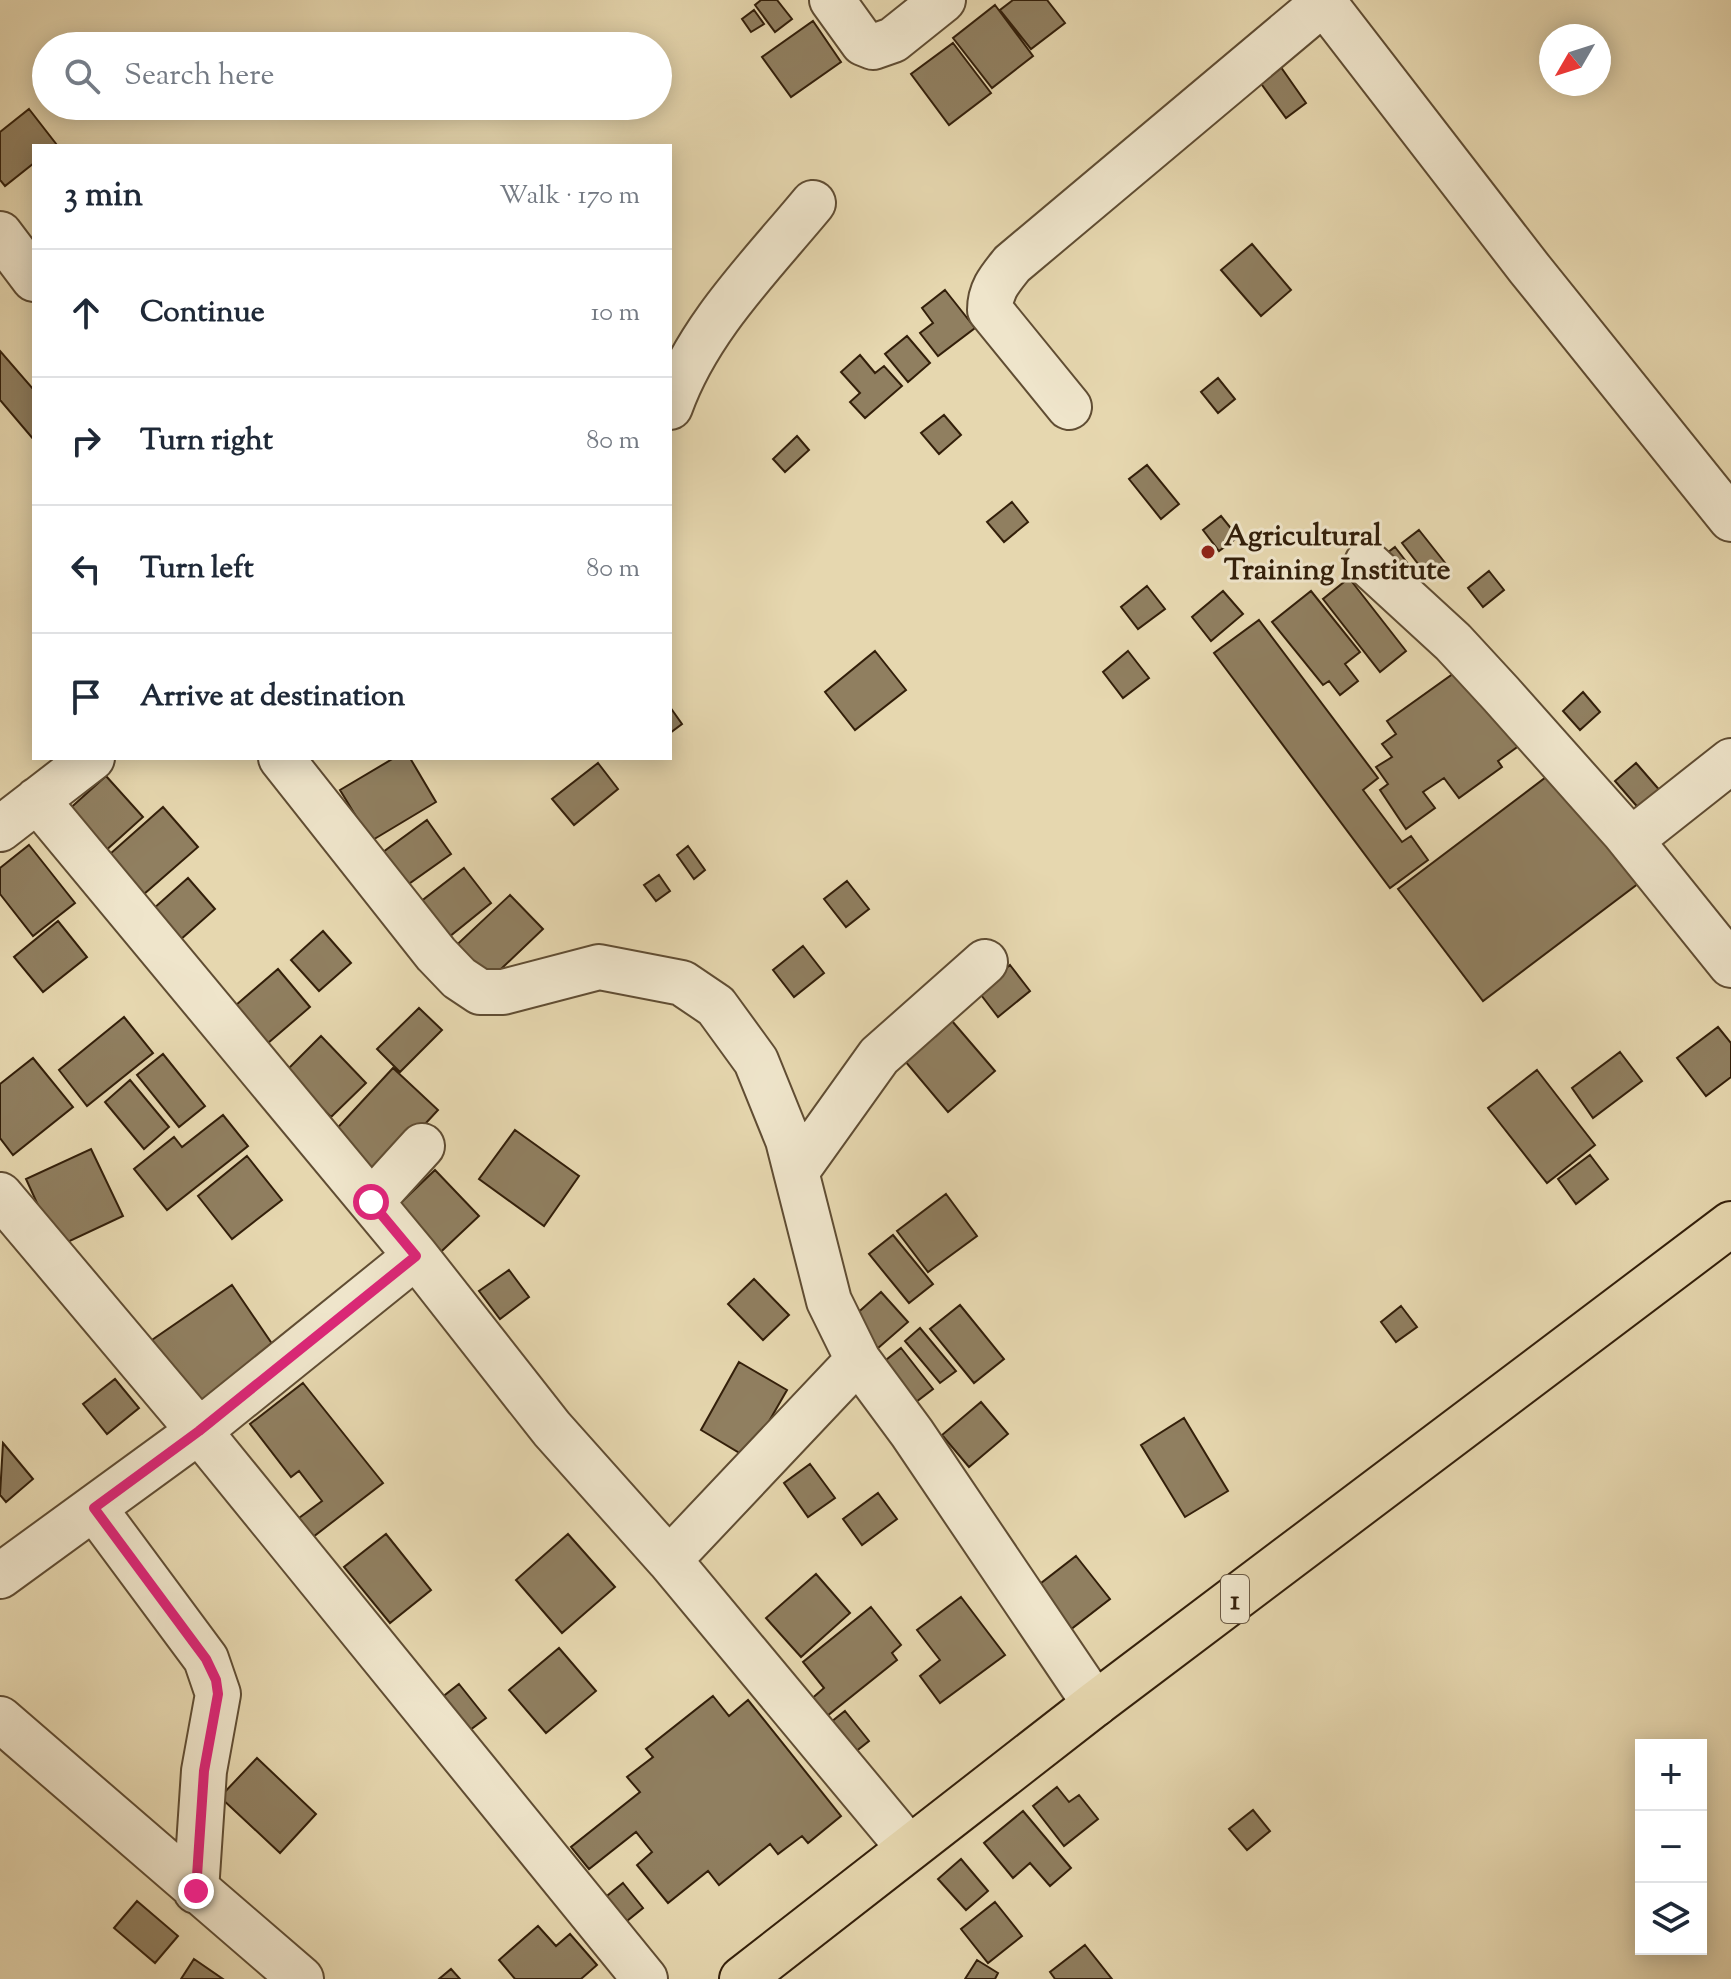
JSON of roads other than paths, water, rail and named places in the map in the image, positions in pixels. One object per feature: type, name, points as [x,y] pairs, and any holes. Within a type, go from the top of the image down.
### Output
[{"type":"highway","name":"1","points":[[742,1979],[1095,1704],[1731,1224]]},
{"type":"street","points":[[832,0],[863,43],[873,47],[893,40],[943,0]]},
{"type":"street","points":[[1069,407],[990,310],[990,296],[997,283],[1012,264],[1323,1],[1529,268],[1731,519]]},
{"type":"street","points":[[672,401],[678,384],[707,333],[813,203]]},
{"type":"street","points":[[0,234],[32,276]]},
{"type":"street","points":[[1367,563],[1453,642],[1631,840],[1731,965]]},
{"type":"street","points":[[89,760],[14,806],[371,1202],[560,1438],[669,1560],[909,1848]]},
{"type":"street","points":[[283,760],[436,954],[459,978],[480,992],[503,992],[599,967],[682,983],[716,1006],[756,1061],[788,1140],[829,1301],[858,1360],[912,1433],[1095,1704]]},
{"type":"street","points":[[1631,840],[1731,761]]},
{"type":"street","points":[[796,1172],[879,1056],[985,962]]},
{"type":"street","points":[[371,1202],[422,1146]]},
{"type":"street","points":[[5,1211],[199,1431],[645,1979]]},
{"type":"street","points":[[0,1576],[199,1431],[416,1256]]},
{"type":"street","points":[[669,1560],[858,1360]]},
{"type":"street","points":[[94,1508],[206,1659],[216,1680],[218,1694],[204,1771],[196,1891]]},
{"type":"street","points":[[0,1719],[301,1979]]},
{"type":"place","name":"Agricultural Training Institute","points":[[1208,552]]}]
